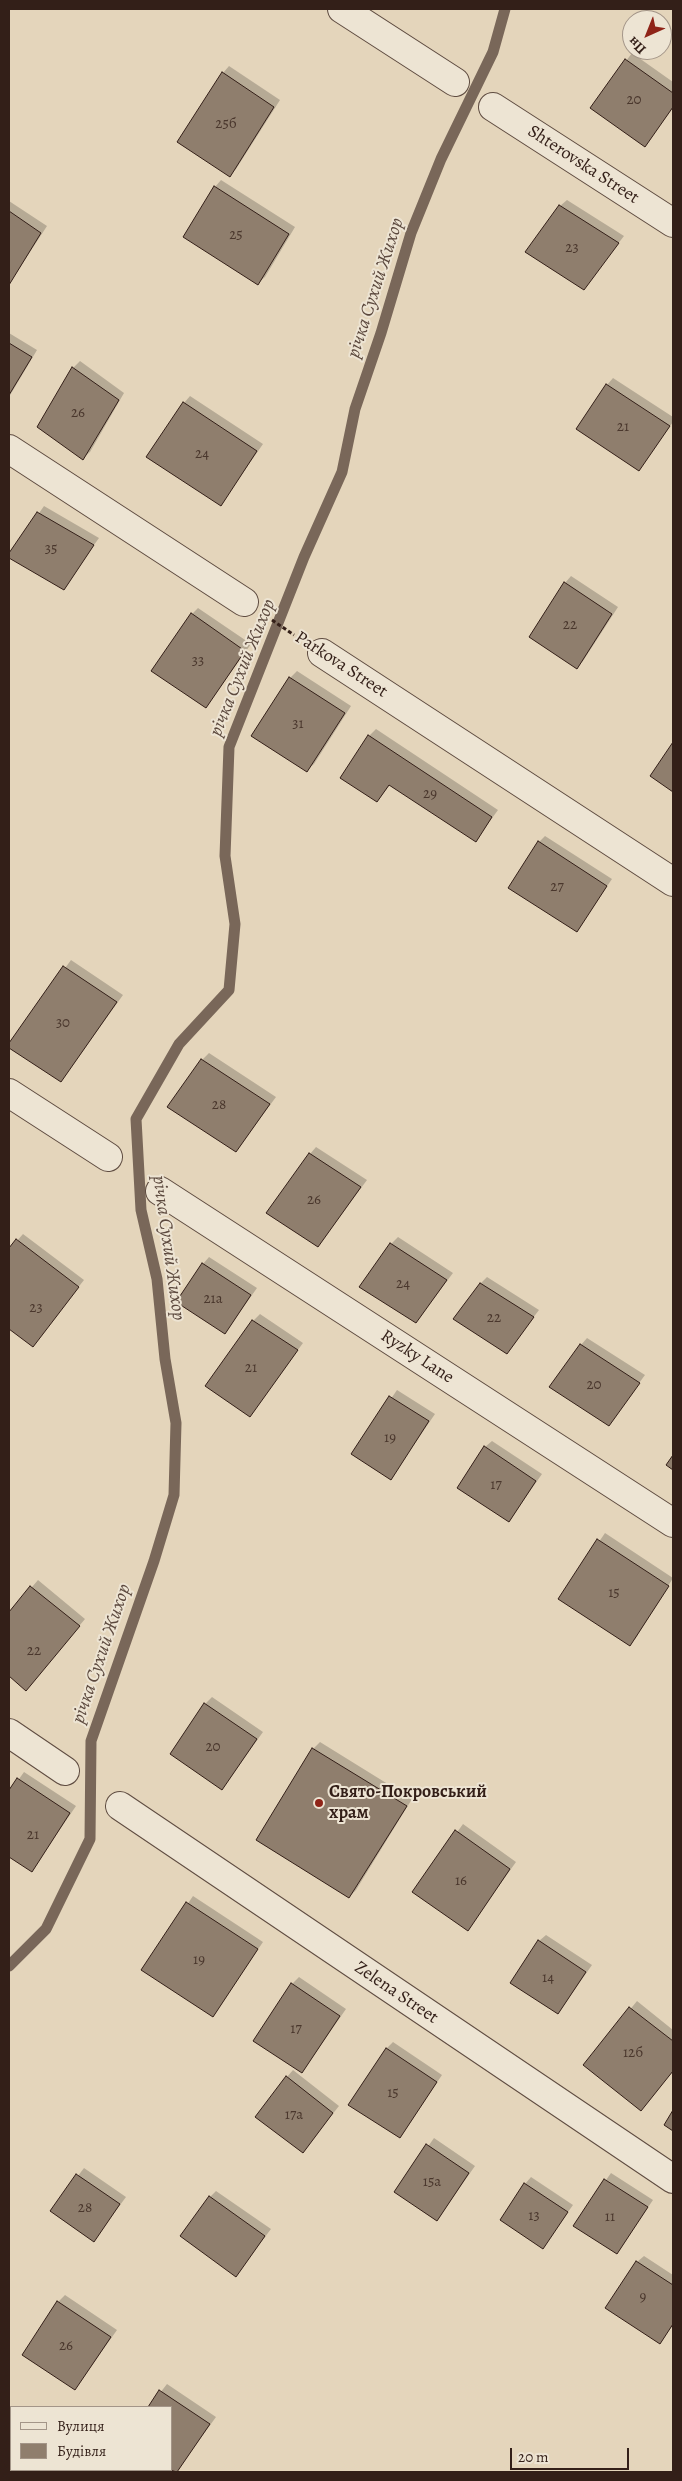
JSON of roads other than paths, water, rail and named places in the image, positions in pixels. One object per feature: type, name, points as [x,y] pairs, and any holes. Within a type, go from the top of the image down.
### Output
[{"type":"street","points":[[342,9],[455,82]]},
{"type":"street","name":"Shterovska Street","points":[[493,107],[673,223]]},
{"type":"street","points":[[9,449],[244,602]]},
{"type":"street","name":"Parkova Street","points":[[322,653],[673,882]]},
{"type":"street","points":[[9,1093],[108,1157]]},
{"type":"street","name":"Ryzky Lane","points":[[160,1190],[673,1523]]},
{"type":"street","points":[[9,1733],[65,1771]]},
{"type":"street","name":"Zelena Street","points":[[120,1806],[673,2179]]},
{"type":"waterway","name":"річка Сухий Жихор","points":[[9,1966],[46,1929],[90,1839],[91,1741],[154,1561],[174,1495],[176,1423],[165,1359],[157,1279],[141,1210],[136,1119],[179,1044],[229,990],[235,924],[225,856],[229,747],[304,557],[342,472],[355,409],[381,333],[411,233],[441,159],[493,52],[505,9]]},
{"type":"place","name":"Свято-Покровський храм","points":[[319,1803]]}]
